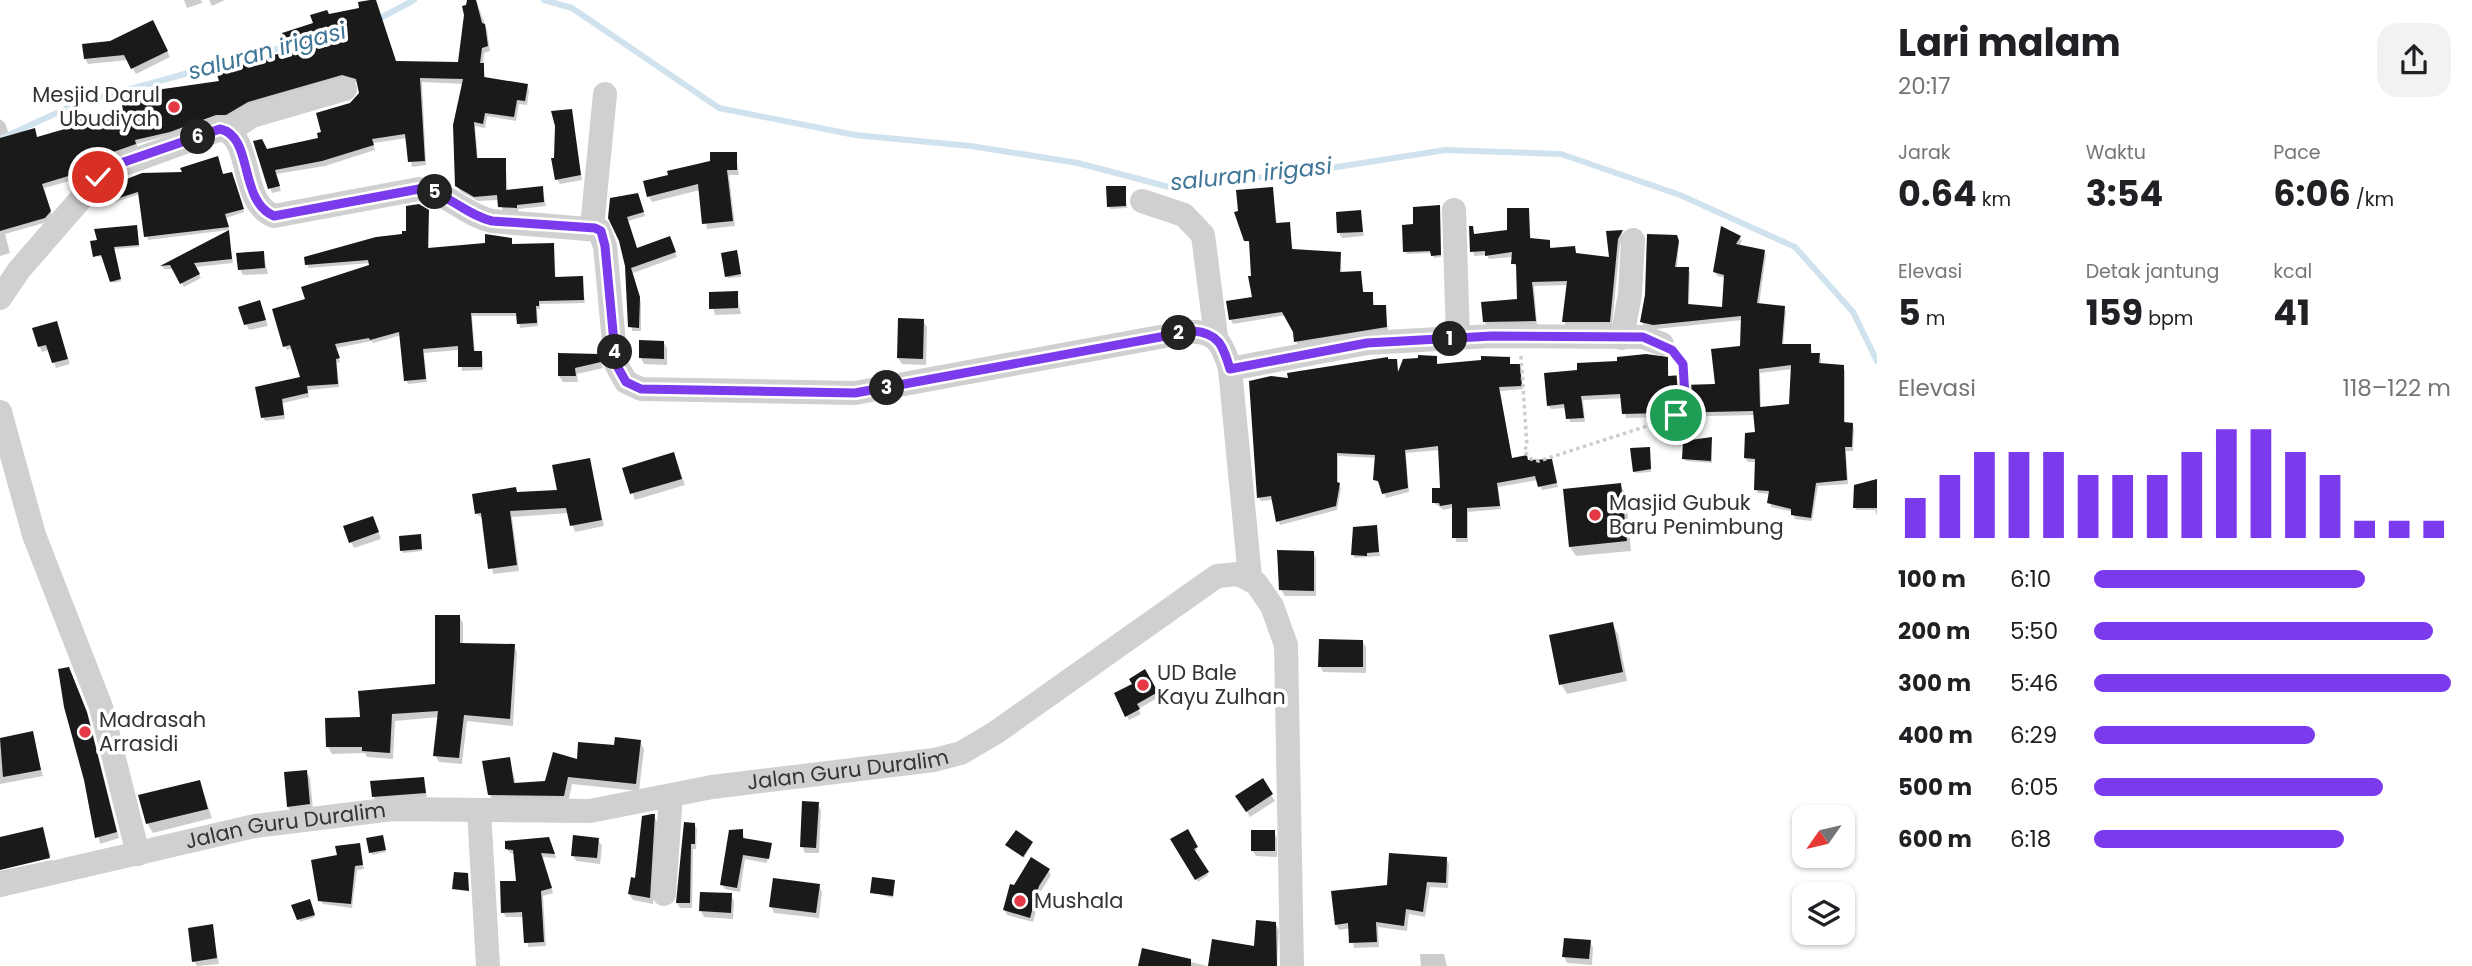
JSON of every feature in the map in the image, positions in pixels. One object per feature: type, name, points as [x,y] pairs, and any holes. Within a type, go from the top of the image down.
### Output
[{"type":"street","points":[[0,298],[14,276],[105,171],[215,130],[229,131],[253,116],[345,89]]},
{"type":"street","points":[[592,227],[605,94]]},
{"type":"street","points":[[229,131],[237,142],[257,202],[274,216],[419,189],[431,190],[480,218],[492,221],[592,227],[601,231],[605,246],[617,370],[626,382],[641,389],[855,393],[1187,332],[1216,337]]},
{"type":"street","points":[[1142,201],[1184,215],[1203,235],[1216,337],[1223,345],[1230,369],[1250,577],[1272,606],[1286,645],[1289,667],[1292,966]]},
{"type":"street","points":[[1454,210],[1458,339]]},
{"type":"street","points":[[1622,338],[1630,293],[1633,240]]},
{"type":"street","points":[[1230,369],[1367,343],[1520,337],[1643,337],[1662,344]]},
{"type":"street","points":[[0,412],[34,535],[101,707],[138,853]]},
{"type":"street","name":"Jalan Guru Duralim","points":[[0,885],[255,827],[362,812],[590,811],[712,787],[910,765],[961,753],[995,733],[1217,576],[1232,573],[1250,577]]},
{"type":"street","points":[[664,894],[671,796]]},
{"type":"street","points":[[479,811],[488,966]]},
{"type":"path","points":[[1520,337],[1527,446],[1524,451],[1531,459],[1539,461],[1667,421],[1676,415],[1685,397],[1684,369],[1679,356],[1662,344]]},
{"type":"building","points":[[376,0],[396,61],[458,62],[464,15],[462,6],[466,5],[467,0],[476,0],[482,23],[485,24],[488,46],[482,48],[480,63],[484,63],[484,77],[528,84],[525,101],[517,100],[514,117],[485,113],[483,124],[474,122],[477,158],[506,158],[506,190],[543,186],[544,202],[517,205],[517,208],[498,207],[497,195],[474,197],[455,186],[453,125],[463,79],[420,78],[425,161],[408,162],[405,134],[372,139],[374,145],[322,161],[275,170],[280,186],[268,189],[253,141],[262,139],[267,149],[318,138],[317,133],[321,132],[316,113],[350,103],[359,93],[356,79],[342,75],[248,102],[226,115],[216,115],[170,132],[135,140],[136,144],[99,157],[85,171],[42,184],[51,211],[45,218],[0,231],[0,138],[35,128],[37,137],[75,126],[73,120],[93,114],[94,118],[123,110],[122,105],[163,89],[219,81],[215,68],[287,52],[282,33],[313,23],[310,15],[327,10],[329,14],[359,8],[358,2]]},
{"type":"building","points":[[153,20],[168,51],[131,69],[124,55],[84,59],[82,44],[110,41]]},
{"type":"building","points":[[572,109],[581,175],[555,180],[551,158],[554,158],[555,126],[551,111]]},
{"type":"building","points":[[710,152],[737,152],[737,170],[727,170],[733,221],[702,224],[698,184],[647,197],[643,181],[668,175],[667,171],[710,161]]},
{"type":"building","points":[[218,156],[223,174],[232,172],[244,209],[225,214],[229,227],[144,237],[138,192],[106,202],[104,195],[114,184],[142,173],[182,172],[180,168]]},
{"type":"building","points":[[1106,186],[1126,186],[1126,206],[1107,207]]},
{"type":"building","points":[[1273,187],[1276,223],[1290,222],[1292,249],[1341,252],[1340,272],[1361,271],[1363,292],[1373,292],[1373,305],[1386,305],[1387,327],[1294,342],[1293,332],[1282,312],[1229,320],[1226,301],[1252,297],[1248,276],[1251,276],[1249,241],[1244,241],[1234,212],[1238,211],[1236,190]]},
{"type":"building","points":[[638,193],[644,212],[627,217],[637,248],[670,236],[676,252],[631,268],[640,297],[639,328],[628,327],[625,266],[619,241],[608,218],[610,198]]},
{"type":"building","points":[[419,204],[429,210],[428,248],[485,243],[485,234],[512,238],[512,244],[554,243],[555,277],[583,276],[584,300],[539,301],[539,306],[536,306],[537,323],[517,324],[516,313],[471,313],[474,351],[482,351],[482,367],[458,367],[458,346],[423,349],[426,379],[404,381],[399,332],[370,340],[369,338],[335,344],[340,358],[336,359],[338,384],[307,386],[308,393],[282,399],[284,415],[261,418],[255,387],[300,377],[290,345],[283,347],[272,309],[305,299],[301,287],[369,265],[368,260],[305,265],[304,257],[376,237],[402,234],[402,231],[406,231],[406,206]]},
{"type":"building","points":[[1440,205],[1441,255],[1431,256],[1430,251],[1403,252],[1402,225],[1413,224],[1413,207]]},
{"type":"building","points":[[1507,208],[1529,208],[1530,238],[1550,240],[1550,248],[1575,246],[1576,253],[1609,257],[1606,231],[1623,230],[1618,239],[1610,322],[1562,322],[1567,281],[1532,282],[1536,321],[1483,322],[1481,302],[1517,299],[1516,264],[1511,264],[1512,252],[1485,256],[1485,251],[1470,252],[1469,226],[1473,226],[1474,234],[1507,230]]},
{"type":"building","points":[[1361,210],[1363,232],[1337,233],[1336,212]]},
{"type":"building","points":[[137,225],[139,245],[114,247],[121,279],[110,282],[101,255],[93,257],[90,241],[97,240],[94,229]]},
{"type":"building","points":[[1721,226],[1741,236],[1736,244],[1765,250],[1757,303],[1785,306],[1782,344],[1811,344],[1811,353],[1820,353],[1819,363],[1844,365],[1844,422],[1853,423],[1852,447],[1845,447],[1847,480],[1816,483],[1811,518],[1791,515],[1791,509],[1767,503],[1769,491],[1754,490],[1755,459],[1744,458],[1745,433],[1755,432],[1753,411],[1622,414],[1620,394],[1581,396],[1584,418],[1566,419],[1564,404],[1547,406],[1544,373],[1577,370],[1577,363],[1617,361],[1617,357],[1646,354],[1668,357],[1668,376],[1682,375],[1683,385],[1715,384],[1711,349],[1740,346],[1741,316],[1653,325],[1640,322],[1645,295],[1647,234],[1677,235],[1679,241],[1675,267],[1689,267],[1688,304],[1722,307],[1724,275],[1713,272]],"holes":[[[1791,365],[1789,404],[1760,407],[1759,369]]]},
{"type":"building","points":[[229,230],[232,259],[194,263],[200,274],[180,284],[170,265],[160,266]]},
{"type":"building","points":[[737,250],[741,274],[725,277],[721,253]]},
{"type":"building","points":[[264,251],[265,268],[238,270],[236,253]]},
{"type":"building","points":[[738,291],[738,308],[709,309],[709,292]]},
{"type":"building","points":[[260,300],[266,320],[244,325],[238,307]]},
{"type":"building","points":[[898,318],[924,319],[923,359],[897,358]]},
{"type":"building","points":[[57,321],[68,359],[52,363],[46,345],[38,347],[32,328]]},
{"type":"building","points":[[639,340],[664,341],[664,359],[639,358]]},
{"type":"building","points":[[558,353],[600,354],[601,362],[575,368],[576,376],[558,376]]},
{"type":"building","points":[[1418,355],[1437,356],[1437,364],[1481,360],[1481,356],[1510,357],[1510,364],[1520,364],[1522,386],[1499,387],[1512,458],[1527,455],[1528,460],[1552,459],[1557,483],[1538,487],[1535,476],[1497,483],[1500,506],[1467,508],[1467,538],[1452,538],[1452,504],[1440,506],[1439,503],[1432,503],[1432,488],[1440,488],[1438,446],[1405,450],[1408,488],[1382,494],[1378,481],[1373,480],[1375,455],[1337,453],[1337,482],[1340,483],[1336,506],[1276,522],[1271,496],[1257,498],[1249,381],[1271,376],[1288,378],[1287,373],[1388,357],[1397,359],[1398,372],[1403,359],[1418,358]]},
{"type":"building","points":[[1712,437],[1711,461],[1682,459],[1683,441]]},
{"type":"building","points":[[1650,447],[1651,469],[1633,472],[1630,448]]},
{"type":"building","points":[[674,452],[682,479],[630,494],[622,468]]},
{"type":"building","points":[[590,458],[602,520],[570,526],[566,508],[510,511],[517,565],[488,569],[481,513],[475,514],[472,494],[516,487],[517,492],[557,490],[552,465]]},
{"type":"building","points":[[1877,479],[1877,508],[1853,508],[1854,485]]},
{"type":"building","name":"Masjid Gubuk Baru Penimbung","points":[[1621,483],[1627,541],[1569,547],[1563,489]]},
{"type":"building","points":[[373,516],[379,532],[349,543],[343,526]]},
{"type":"building","points":[[1377,525],[1379,552],[1367,553],[1367,556],[1351,555],[1353,527]]},
{"type":"building","points":[[421,534],[422,549],[400,551],[399,536]]},
{"type":"building","points":[[1277,550],[1314,551],[1314,591],[1279,590]]},
{"type":"building","points":[[435,615],[460,615],[460,643],[515,644],[510,719],[464,715],[459,758],[433,756],[438,711],[392,714],[390,753],[362,751],[362,747],[326,747],[325,718],[360,717],[358,691],[435,684]]},
{"type":"building","points":[[1613,622],[1623,672],[1559,685],[1549,635]]},
{"type":"building","points":[[1319,639],[1363,640],[1363,667],[1318,667]]},
{"type":"building","points":[[69,667],[87,712],[117,832],[95,838],[84,780],[64,707],[58,669]]},
{"type":"building","points":[[1145,669],[1158,692],[1137,704],[1140,709],[1125,717],[1114,693],[1132,684],[1129,679]]},
{"type":"building","name":"Madrasah Arrasidi","points":[[33,731],[41,770],[3,777],[0,738]]},
{"type":"building","points":[[615,737],[641,740],[636,784],[568,777],[564,796],[488,795],[482,761],[510,757],[514,783],[545,781],[553,752],[577,759],[578,742],[614,745]]},
{"type":"building","points":[[307,770],[310,804],[287,807],[284,772]]},
{"type":"building","points":[[424,777],[426,793],[372,797],[370,781]]},
{"type":"building","points":[[1263,778],[1273,794],[1246,812],[1235,796]]},
{"type":"building","points":[[200,780],[208,809],[146,824],[138,795]]},
{"type":"building","points":[[802,801],[819,802],[816,848],[800,847]]},
{"type":"building","points":[[655,814],[650,898],[628,894],[631,877],[635,878],[642,816]]},
{"type":"building","points":[[684,822],[695,823],[695,844],[691,844],[690,903],[676,903]]},
{"type":"building","points":[[43,827],[50,858],[0,870],[0,837]]},
{"type":"building","points":[[743,829],[743,838],[772,843],[769,859],[743,855],[737,888],[720,885],[729,830]]},
{"type":"building","points":[[1188,829],[1198,847],[1194,849],[1209,872],[1195,880],[1170,839]]},
{"type":"building","points":[[1016,830],[1033,842],[1023,857],[1005,845]]},
{"type":"building","points":[[1251,830],[1275,830],[1275,851],[1251,851]]},
{"type":"building","points":[[383,835],[386,850],[369,853],[366,838]]},
{"type":"building","points":[[573,835],[599,838],[597,858],[571,856]]},
{"type":"building","points":[[549,837],[555,854],[541,853],[552,888],[541,891],[544,942],[524,943],[522,912],[501,913],[500,881],[516,881],[513,850],[505,849],[505,841]]},
{"type":"building","points":[[360,843],[363,865],[355,866],[351,904],[318,901],[311,860],[337,855],[335,846]]},
{"type":"building","points":[[1389,853],[1447,857],[1446,883],[1427,882],[1423,912],[1406,909],[1404,926],[1376,922],[1377,942],[1349,943],[1348,923],[1335,925],[1331,891],[1387,885]]},
{"type":"building","points":[[1031,857],[1050,869],[1039,886],[1030,918],[1003,910],[1010,884],[1014,885]]},
{"type":"building","points":[[454,872],[468,873],[469,891],[452,889]]},
{"type":"building","points":[[872,877],[895,880],[893,896],[870,893]]},
{"type":"building","points":[[773,878],[820,884],[816,913],[769,907]]},
{"type":"building","points":[[700,892],[732,893],[731,913],[699,911]]},
{"type":"building","points":[[310,899],[315,915],[297,920],[291,905]]},
{"type":"building","points":[[1256,920],[1276,922],[1277,966],[1208,966],[1212,939],[1254,946]]},
{"type":"building","points":[[213,924],[217,958],[192,962],[188,928]]},
{"type":"building","points":[[1564,938],[1591,940],[1589,959],[1562,957]]},
{"type":"building","points":[[1142,948],[1191,959],[1191,966],[1138,966]]},
{"type":"waterway","name":"saluran irigasi","points":[[375,21],[414,0]]},
{"type":"waterway","name":"saluran irigasi","points":[[544,0],[572,8],[719,108],[855,135],[971,146],[1078,163],[1169,187],[1299,173],[1445,150],[1561,154],[1680,195],[1795,247],[1853,312],[1877,361]]},
{"type":"waterway","name":"saluran irigasi","points":[[0,139],[76,104],[294,44]]},
{"type":"place","name":"Mesjid Darul Ubudiyah","points":[[174,107]]},
{"type":"place","name":"Masjid Gubuk Baru Penimbung","points":[[1595,515]]},
{"type":"place","name":"UD Bale Kayu Zulhan","points":[[1143,685]]},
{"type":"place","name":"Madrasah Arrasidi","points":[[85,732]]},
{"type":"place","name":"Mushala","points":[[1020,901]]},
{"type":"route","points":[[98,177],[121,163],[220,129],[229,131],[236,139],[255,198],[262,210],[274,216],[419,189],[431,190],[480,218],[492,221],[595,228],[601,231],[605,246],[616,364],[626,382],[641,389],[855,393],[1193,331],[1216,337],[1223,345],[1230,369],[1367,343],[1492,336],[1565,339],[1643,337],[1672,350],[1683,364],[1685,397],[1676,415]]}]
